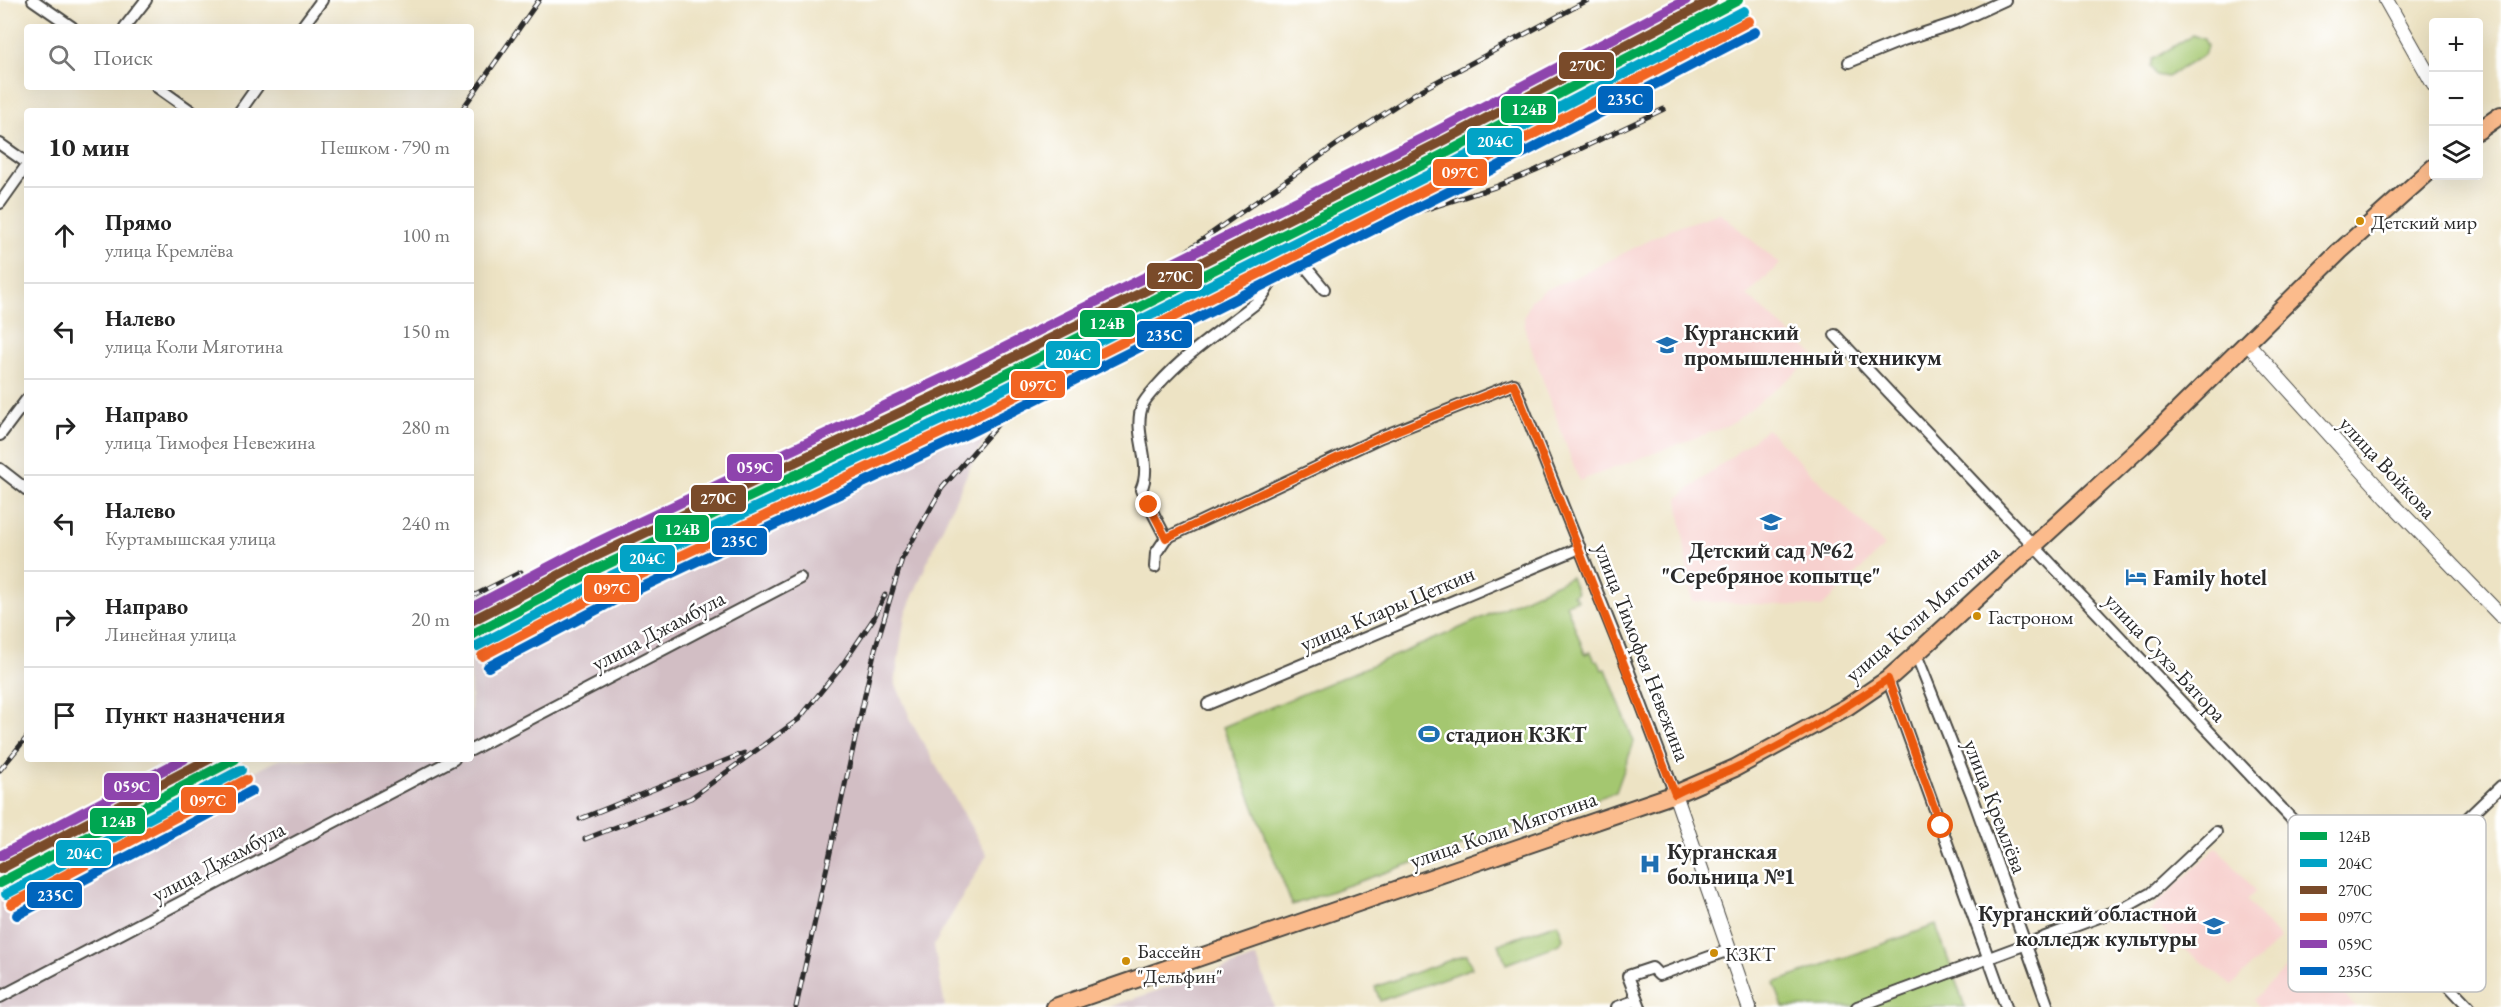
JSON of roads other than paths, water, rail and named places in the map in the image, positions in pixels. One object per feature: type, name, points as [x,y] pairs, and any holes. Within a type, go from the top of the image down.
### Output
[{"type":"main road","points":[[2483,128],[2501,115]]},
{"type":"main road","name":"улица Коли Мяготина","points":[[1055,1007],[1675,794],[1735,768],[1848,707],[1888,679],[2143,445],[2340,251],[2429,171]]},
{"type":"street","points":[[33,0],[68,24]]},
{"type":"street","points":[[127,24],[146,0]]},
{"type":"street","points":[[304,24],[321,0]]},
{"type":"street","points":[[1849,62],[1903,39],[1955,23],[2005,0]]},
{"type":"street","points":[[2386,0],[2429,78]]},
{"type":"street","points":[[161,90],[187,108]]},
{"type":"street","points":[[242,108],[255,90]]},
{"type":"street","points":[[0,144],[24,162]]},
{"type":"street","points":[[0,203],[24,168]]},
{"type":"street","points":[[1155,567],[1156,553],[1166,538],[1142,490],[1147,479],[1139,424],[1143,402],[1164,378],[1198,346],[1257,302],[1280,273],[1298,265],[1304,265],[1324,289]]},
{"type":"street","name":"улица Сухэ-Батора","points":[[1835,335],[2288,815]]},
{"type":"street","name":"улица Войкова","points":[[2247,343],[2387,498],[2501,616]]},
{"type":"street","name":"улица Тимофея Невежина","points":[[1166,538],[1381,437],[1514,384],[1675,794],[1749,1007]]},
{"type":"street","points":[[0,435],[24,403]]},
{"type":"street","points":[[0,469],[24,488]]},
{"type":"street","name":"улица Клары Цеткин","points":[[1208,704],[1580,548]]},
{"type":"street","name":"улица Джамбула","points":[[474,748],[800,578]]},
{"type":"street","name":"улица Кремлёва","points":[[1916,654],[1971,795],[2048,1007]]},
{"type":"street","points":[[1888,679],[2006,1007]]},
{"type":"street","name":"улица Джамбула","points":[[0,997],[448,762]]},
{"type":"street","points":[[2471,815],[2501,786]]},
{"type":"street","points":[[1857,1007],[2126,907],[2151,893],[2216,832]]},
{"type":"street","points":[[1617,1007],[1639,1003],[1628,976],[1652,968],[1659,975],[1729,950]]},
{"type":"street","name":"улица Сухэ-Батора","points":[[2455,992],[2469,1007]]},
{"type":"railway","points":[[463,108],[539,0]]},
{"type":"railway","points":[[938,386],[1039,341],[1127,293],[1339,143],[1414,94],[1588,0]]},
{"type":"railway","points":[[1186,304],[1271,266],[1405,216],[1495,187],[1664,109]]},
{"type":"railway","points":[[796,1007],[875,649],[902,559],[942,488],[998,424],[1076,359]]},
{"type":"railway","points":[[474,596],[521,572]]},
{"type":"railway","points":[[585,839],[691,798],[799,719],[843,664],[874,618],[885,595]]},
{"type":"railway","points":[[0,770],[24,741]]},
{"type":"railway","points":[[580,819],[744,753]]},
{"type":"railway","points":[[0,857],[176,762]]},
{"type":"place","name":"Детский мир","points":[[2360,221]]},
{"type":"place","name":"Курганский промышленный техникум","points":[[1667,345]]},
{"type":"place","name":"Детский сад №62 \"Серебряное копытце\"","points":[[1771,522]]},
{"type":"place","name":"Family hotel","points":[[2136,577]]},
{"type":"place","name":"Гастроном","points":[[1977,616]]},
{"type":"place","name":"стадион КЗКТ","points":[[1429,734]]},
{"type":"place","name":"Курганская больница №1","points":[[1650,864]]},
{"type":"place","name":"Курганский областной колледж культуры","points":[[2214,926]]},
{"type":"place","name":"КЗКТ","points":[[1714,953]]},
{"type":"place","name":"Бассейн \"Дельфин\"","points":[[1126,961]]}]
